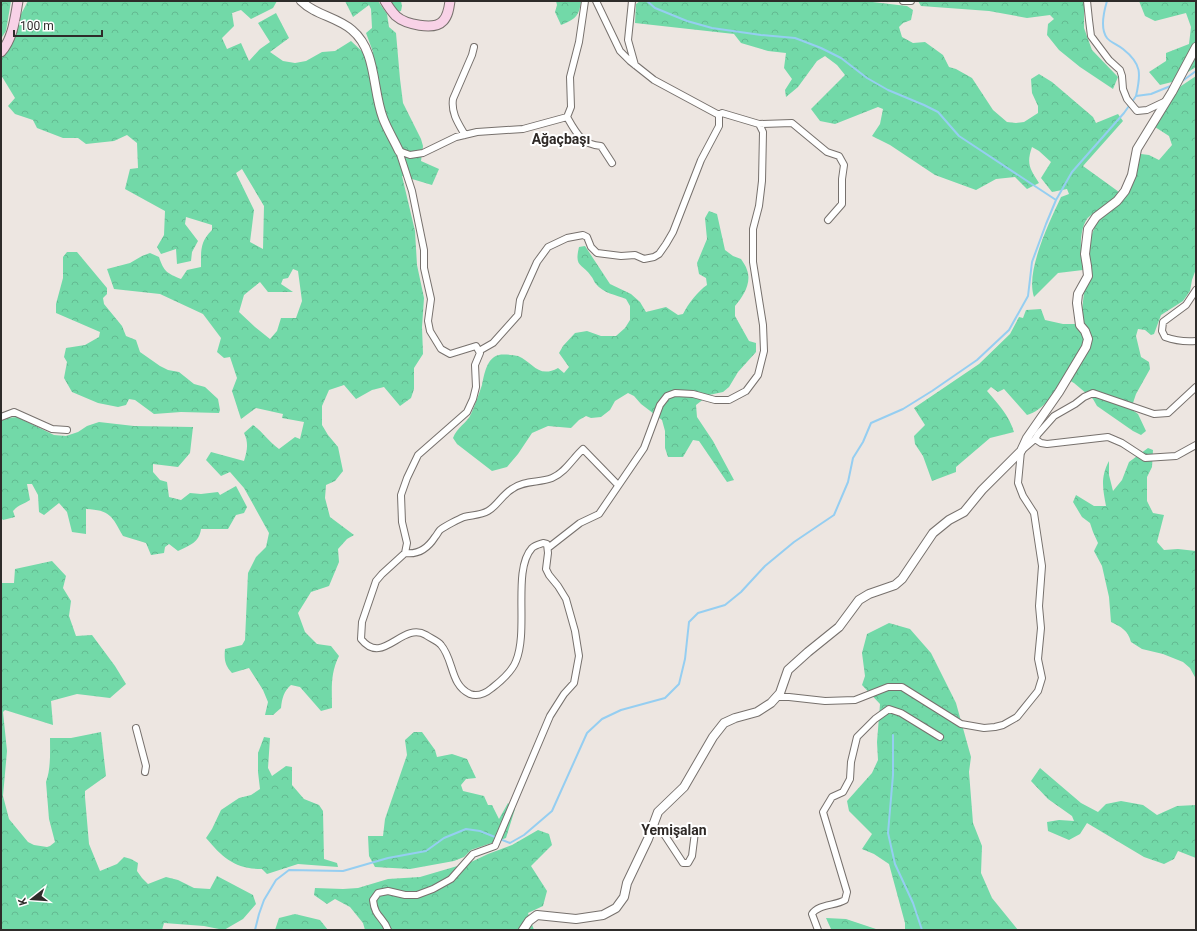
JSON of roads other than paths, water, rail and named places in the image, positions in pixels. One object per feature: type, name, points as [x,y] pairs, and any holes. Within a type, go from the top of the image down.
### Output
[{"type":"main road","points":[[1,52],[5,48],[13,27],[18,1]]},
{"type":"main road","points":[[385,1],[396,17],[411,24],[429,26],[441,23],[444,20],[450,1]]},
{"type":"street","points":[[302,1],[308,7],[338,21],[352,30],[368,50],[382,117],[399,151],[412,191],[424,250],[424,268],[431,299],[428,321],[430,331],[441,349],[450,354],[476,346],[480,353],[475,365],[476,387],[468,412],[418,455],[407,478],[402,495],[402,522],[407,543],[405,553],[376,581],[362,622],[361,639],[366,645],[374,649],[389,645],[406,634],[417,632],[424,634],[441,645],[448,658],[458,685],[463,690],[471,694],[481,695],[488,692],[502,681],[516,662],[521,637],[522,570],[527,556],[533,547],[543,542],[547,544],[548,548],[546,569],[566,599],[575,631],[579,656],[574,683],[564,694],[550,716],[495,846],[473,854],[450,878],[433,890],[417,895],[405,895],[388,891],[378,894],[374,900],[374,908],[377,915],[388,930]]},
{"type":"street","points":[[585,1],[579,42],[570,77],[571,107],[567,117],[575,132],[586,143],[593,146],[601,146],[612,163]]},
{"type":"street","points":[[596,1],[620,51],[654,80],[719,115],[722,113],[759,124],[792,123],[827,152],[839,156],[844,165],[842,179],[842,204],[828,220]]},
{"type":"street","points":[[632,1],[628,40],[635,65]]},
{"type":"street","points":[[903,1],[911,1]]},
{"type":"street","points":[[1087,1],[1091,36],[1109,60],[1120,70],[1123,90],[1127,99],[1137,111],[1147,110],[1166,101]]},
{"type":"street","points":[[465,135],[455,117],[452,107],[453,99],[474,47]]},
{"type":"street","points":[[776,697],[825,701],[855,700],[888,687],[902,687],[961,724],[984,728],[1003,725],[1017,717],[1038,691],[1042,678],[1038,660],[1042,628],[1039,606],[1042,566],[1034,513],[1023,496],[1018,483],[1021,451],[1027,438],[1059,392],[1086,347],[1088,339],[1080,324],[1077,303],[1078,294],[1088,276],[1085,254],[1088,229],[1096,217],[1117,200],[1125,190],[1132,175],[1137,149],[1196,47]]},
{"type":"street","points":[[479,351],[493,343],[518,315],[520,300],[537,262],[548,247],[567,238],[583,236],[587,237],[591,247],[597,253],[621,256],[635,255],[644,259],[654,257],[659,254],[673,232],[701,160],[719,126],[719,115]]},
{"type":"street","points":[[399,151],[410,155],[423,153],[456,137],[477,132],[523,129],[567,117]]},
{"type":"street","points":[[548,548],[580,523],[599,514],[644,448],[660,405],[667,396],[675,393],[693,394],[715,400],[729,400],[746,391],[758,375],[764,351],[763,325],[753,262],[753,229],[759,206],[762,181],[763,132],[759,124]]},
{"type":"street","points":[[1196,290],[1186,305],[1163,322],[1162,331],[1165,337],[1174,340],[1183,342],[1196,341]]},
{"type":"street","points":[[523,930],[529,921],[537,915],[576,919],[603,915],[616,908],[624,897],[627,883],[653,827],[658,812],[684,787],[713,737],[724,723],[735,718],[757,712],[771,703],[780,693],[788,670],[839,627],[859,600],[869,594],[895,585],[902,579],[933,533],[949,520],[964,512],[982,490],[1035,439],[1054,416],[1093,393],[1154,414],[1168,413],[1196,387]]},
{"type":"street","points":[[1,417],[14,412],[52,429],[67,430]]},
{"type":"street","points":[[1035,439],[1041,443],[1047,444],[1108,437],[1122,443],[1145,458],[1176,456],[1196,445]]},
{"type":"street","points":[[405,553],[412,554],[422,551],[429,547],[440,530],[463,518],[487,512],[494,507],[500,498],[521,483],[541,481],[554,477],[562,472],[574,456],[583,449],[618,485]]},
{"type":"street","points":[[818,930],[812,914],[814,910],[845,900],[847,892],[823,812],[832,798],[843,792],[850,779],[851,762],[857,737],[875,719],[889,709],[901,713],[940,737]]},
{"type":"street","points":[[136,728],[146,766],[145,772]]},
{"type":"street","points":[[653,827],[662,831],[683,863],[688,863],[692,856],[695,832]]},
{"type":"waterway","points":[[647,1],[655,8],[687,21],[712,28],[795,38],[821,48],[841,58],[867,78],[888,90],[938,112],[959,136],[1056,200]]},
{"type":"waterway","points":[[1107,1],[1103,20],[1105,34],[1108,39],[1129,54],[1137,65],[1139,81],[1136,96]]},
{"type":"waterway","points":[[1181,82],[1196,71]]},
{"type":"waterway","points":[[255,930],[264,900],[276,880],[289,870],[343,871],[388,858],[426,851],[444,838],[466,829],[480,831],[510,843],[524,835],[552,811],[587,733],[602,719],[621,710],[665,698],[679,684],[685,659],[689,622],[698,613],[725,605],[741,592],[765,566],[794,542],[834,515],[848,482],[853,458],[863,442],[871,423],[903,409],[932,391],[977,360],[1009,330],[1028,296],[1032,262],[1056,200],[1072,172],[1124,113],[1136,96],[1151,94],[1173,85]]},
{"type":"waterway","points":[[893,735],[893,775],[888,833],[895,864],[913,903],[922,930]]},
{"type":"district","name":"Ağaçbaşı","points":[[561,139]]},
{"type":"district","name":"Yemişalan","points":[[674,830]]}]
